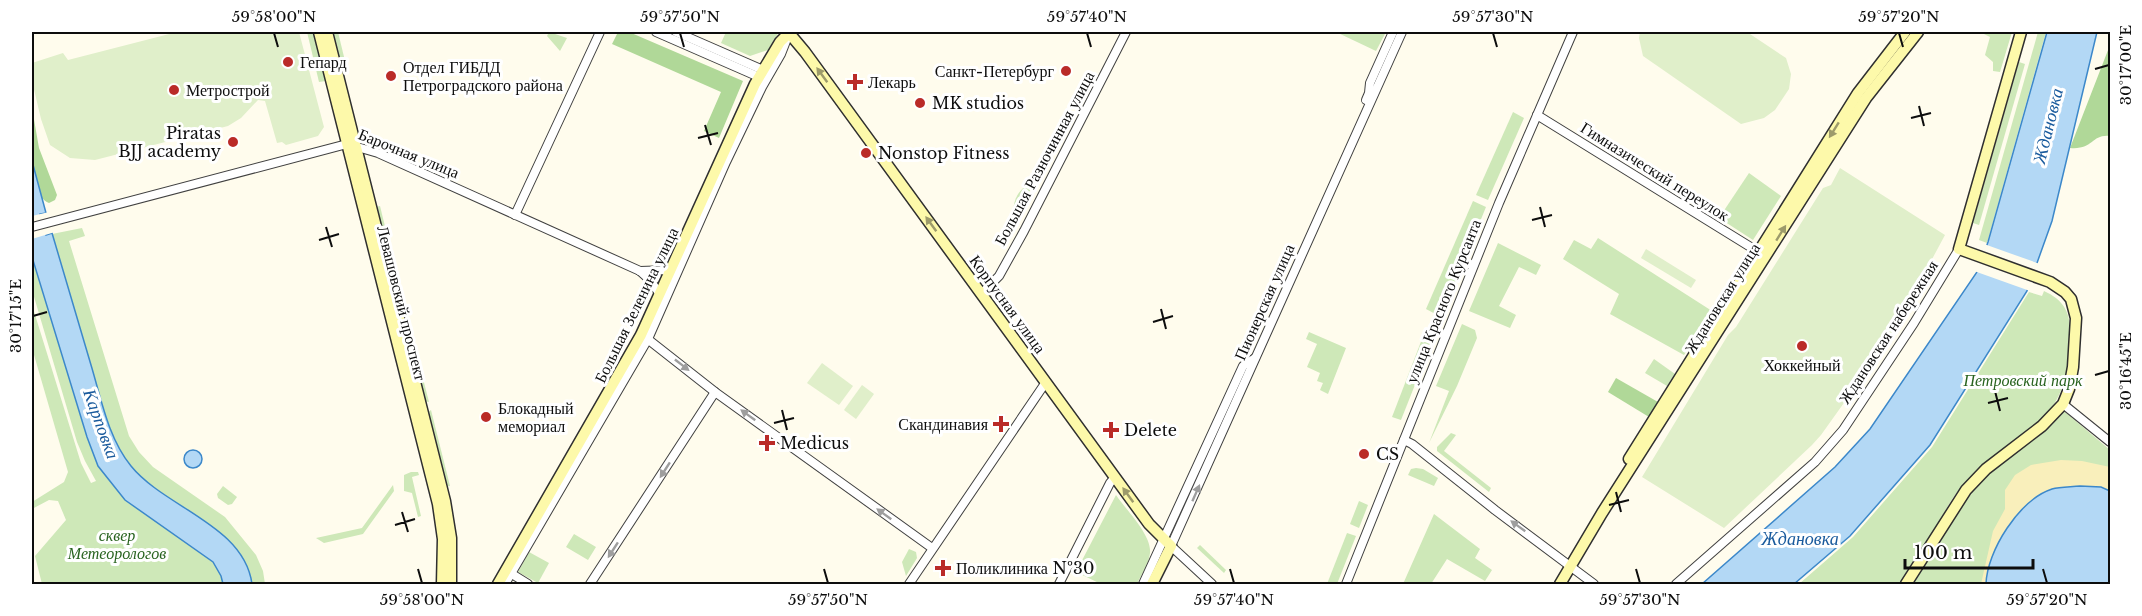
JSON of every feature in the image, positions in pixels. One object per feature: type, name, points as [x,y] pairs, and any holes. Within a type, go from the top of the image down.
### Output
[{"type":"main road","name":"Левашовский проспект","points":[[319,32],[352,145],[445,501],[451,538],[451,585]]},
{"type":"main road","name":"Левашовский проспект","points":[[327,32],[438,504],[443,539],[442,585]]},
{"type":"main road","name":"Большая Зеленина улица","points":[[498,585],[508,572],[645,337],[670,270],[761,74],[780,42],[790,32]]},
{"type":"main road","name":"Корпусная улица","points":[[790,32],[1149,524],[1168,543]]},
{"type":"main road","name":"Ждановская улица","points":[[1560,585],[1567,563],[1757,251],[1858,93],[1905,32]]},
{"type":"main road","name":"Ждановская улица","points":[[1552,585],[1866,98],[1918,32]]},
{"type":"main road","name":"Ждановская набережная","points":[[1959,249],[2021,32]]},
{"type":"main road","points":[[1906,585],[1966,490],[1986,469],[2042,426],[2063,404],[2076,343],[2074,308],[2059,286],[1959,249]]},
{"type":"main road","name":"Пионерская улица","points":[[1152,585],[1168,543]]},
{"type":"street","points":[[515,215],[600,32]]},
{"type":"street","points":[[656,32],[761,74]]},
{"type":"street","points":[[676,32],[761,74]]},
{"type":"street","name":"Большая Зеленина улица","points":[[645,337],[726,162],[790,32]]},
{"type":"street","name":"Большая Разночинная улица","points":[[982,293],[999,276],[1066,152],[1126,32]]},
{"type":"street","points":[[1359,128],[1360,114],[1370,93],[1370,83],[1393,32]]},
{"type":"street","name":"Пионерская улица","points":[[1143,585],[1168,543],[1256,358],[1402,32]]},
{"type":"street","name":"улица Красного Курсанта","points":[[1346,585],[1495,213],[1573,32]]},
{"type":"street","name":"Гимназический переулок","points":[[1537,115],[1757,251]]},
{"type":"street","name":"Барочная улица","points":[[32,227],[352,145],[378,153],[640,271],[660,293]]},
{"type":"street","name":"Ждановская набережная","points":[[1676,585],[1830,447],[1914,323],[1959,249]]},
{"type":"street","name":"Барочная улица","points":[[640,271],[670,270]]},
{"type":"street","points":[[645,337],[716,392],[932,548]]},
{"type":"street","name":"Пионерская улица","points":[[1168,543],[1243,366],[1256,358]]},
{"type":"street","points":[[909,585],[1046,382]]},
{"type":"street","points":[[590,585],[716,392]]},
{"type":"street","points":[[2063,404],[2110,442]]},
{"type":"street","points":[[1404,440],[1413,444],[1594,585]]},
{"type":"street","points":[[1059,585],[1115,477]]},
{"type":"street","name":"Корпусная улица","points":[[1168,543],[1212,585]]},
{"type":"street","points":[[508,572],[528,585]]},
{"type":"street","name":"Большая Зеленина улица","points":[[505,585],[508,572]]},
{"type":"green space","name":"Метрострой","points":[[177,32],[299,32],[324,127],[318,136],[286,145],[282,142],[277,143],[265,101],[258,100],[241,118],[228,126],[95,160],[70,158],[50,145],[32,81],[32,63],[63,53],[68,60]]},
{"type":"green space","points":[[307,32],[313,32],[326,81],[319,82]]},
{"type":"green space","points":[[332,32],[338,32],[345,61],[339,62]]},
{"type":"green space","points":[[549,32],[567,38],[560,51],[547,36]]},
{"type":"green space","points":[[618,32],[629,32],[743,81],[719,138],[704,131],[721,92],[612,44]]},
{"type":"green space","points":[[726,32],[779,32],[768,50],[750,56],[721,43]]},
{"type":"green space","points":[[1336,32],[1386,32],[1376,51]]},
{"type":"green space","points":[[1640,32],[1747,32],[1786,58],[1791,74],[1789,89],[1775,110],[1764,118],[1741,124],[1643,56]]},
{"type":"green space","points":[[1980,32],[2012,32],[2000,72],[1993,71],[1993,62],[1985,55],[1990,37]]},
{"type":"green space","points":[[2038,32],[2046,32],[1987,243],[1979,240]]},
{"type":"green space","points":[[2110,45],[2110,136],[2099,137],[2084,147],[2070,148]]},
{"type":"green space","points":[[2019,62],[2025,64],[1979,225],[1973,223]]},
{"type":"green space","points":[[32,108],[39,148],[57,195],[55,200],[49,203],[37,188],[34,175]]},
{"type":"green space","points":[[1513,112],[1524,118],[1488,200],[1476,195]]},
{"type":"green space","name":"Хоккейный","points":[[1840,168],[1945,235],[1876,358],[1821,435],[1724,528],[1642,477],[1728,335],[1736,327],[1823,188],[1831,185]]},
{"type":"green space","points":[[1749,173],[1781,196],[1753,240],[1719,218]]},
{"type":"green space","points":[[1035,181],[1014,222],[1013,209],[1016,197],[1023,188]]},
{"type":"green space","points":[[1473,201],[1486,207],[1441,317],[1426,309]]},
{"type":"green space","points":[[380,206],[392,255],[388,256],[376,207]]},
{"type":"green space","points":[[82,228],[85,236],[69,241],[129,436],[139,452],[153,467],[225,517],[256,555],[263,571],[265,584],[252,584],[246,565],[235,548],[219,533],[145,480],[123,455],[102,405],[52,234]]},
{"type":"green space","points":[[1598,238],[1712,311],[1684,355],[1610,314],[1619,294],[1563,259],[1574,240],[1591,249]]},
{"type":"green space","points":[[1498,243],[1541,265],[1536,275],[1519,267],[1499,306],[1516,315],[1510,328],[1469,311]]},
{"type":"green space","points":[[1646,249],[1696,280],[1691,288],[1641,258]]},
{"type":"green space","name":"сквер Метеорологов","points":[[32,257],[98,466],[125,500],[213,562],[223,584],[42,584],[35,556],[66,520],[58,501],[49,500],[32,509],[32,502],[64,482],[68,472],[32,348],[32,305],[81,463],[91,483],[96,481],[77,442],[32,290]]},
{"type":"green space","name":"Петровский парк","points":[[2044,291],[2057,299],[2065,308],[2070,335],[2069,358],[2060,392],[2044,418],[2018,442],[1974,474],[1961,487],[1900,584],[1799,584],[1853,537],[1932,447],[2029,292],[2042,296]]},
{"type":"green space","points":[[1462,324],[1475,330],[1477,338],[1429,443],[1449,391],[1436,386]]},
{"type":"green space","points":[[1309,332],[1346,348],[1328,394],[1320,390],[1323,383],[1317,381],[1320,373],[1307,367],[1317,344],[1306,339]]},
{"type":"green space","points":[[1422,339],[1432,342],[1401,420],[1392,417]]},
{"type":"green space","points":[[417,355],[429,402],[424,401],[413,356]]},
{"type":"green space","points":[[1654,359],[1675,374],[1667,386],[1645,373]]},
{"type":"green space","points":[[822,363],[853,386],[839,405],[807,383]]},
{"type":"green space","points":[[1616,378],[1658,402],[1649,417],[1608,392]]},
{"type":"green space","points":[[862,385],[874,394],[856,419],[844,410]]},
{"type":"green space","points":[[431,410],[450,486],[445,487],[427,413]]},
{"type":"green space","name":"Петровский парк","points":[[2064,411],[2110,450],[2110,491],[2101,487],[1987,579],[1986,584],[1913,584],[1950,520],[1978,483]]},
{"type":"green space","points":[[1451,433],[1456,435],[1444,451],[1491,488],[1489,492],[1437,451],[1437,447]]},
{"type":"green space","points":[[1411,469],[1423,469],[1438,478],[1434,486],[1408,475]]},
{"type":"green space","points":[[418,472],[419,475],[412,477],[421,516],[418,517],[412,493],[404,491],[404,475]]},
{"type":"green space","points":[[393,485],[394,491],[363,534],[324,543],[316,538],[362,528]]},
{"type":"green space","points":[[223,486],[237,497],[232,504],[228,505],[218,498],[217,494]]},
{"type":"green space","points":[[1116,495],[1138,523],[1150,546],[1148,561],[1137,584],[1101,584],[1076,572]]},
{"type":"green space","points":[[1359,501],[1368,505],[1359,528],[1350,524]]},
{"type":"green space","points":[[1434,514],[1480,549],[1475,558],[1492,570],[1485,581],[1447,559],[1431,584],[1403,584]]},
{"type":"green space","points":[[1347,533],[1356,536],[1337,584],[1327,584]]},
{"type":"green space","points":[[574,534],[596,547],[588,560],[566,547]]},
{"type":"green space","points":[[1200,545],[1226,570],[1224,573],[1197,548]]},
{"type":"green space","points":[[909,549],[916,552],[917,558],[906,576],[902,562]]},
{"type":"green space","points":[[529,552],[549,563],[538,583],[518,572]]},
{"type":"sand","points":[[2061,460],[2082,461],[2110,467],[2110,491],[2095,487],[2081,488],[2051,494],[2036,500],[2009,527],[1991,562],[1986,584],[1981,584],[1993,531],[2005,509],[2005,490],[2015,475],[2031,465]]},
{"type":"water","name":"Ждановка","points":[[2047,32],[2097,32],[2052,221],[2027,291],[1930,445],[1850,536],[1794,584],[1702,584],[1835,467],[1870,429],[1977,272],[1988,242]]},
{"type":"water","name":"Карповка","points":[[32,161],[46,213],[40,214],[46,235],[52,233],[102,404],[116,443],[131,466],[146,481],[219,532],[234,547],[246,564],[252,584],[223,584],[213,562],[125,500],[98,466],[32,257]]},
{"type":"water","points":[[189,450],[197,450],[202,455],[200,466],[189,468],[184,463],[184,455]]},
{"type":"water","points":[[2080,486],[2101,487],[2110,491],[2110,584],[1986,584],[1992,557],[2007,528],[2017,515],[2040,495],[2052,489]]},
{"type":"pier","points":[[49,212],[48,215],[43,216],[48,231],[55,232],[32,239],[32,216]]},
{"type":"pier","points":[[1984,244],[2040,264],[2030,291],[1974,271]]},
{"type":"place","name":"Гепард","points":[[288,62]]},
{"type":"place","name":"Санкт-Петербург","points":[[1066,71]]},
{"type":"place","name":"Отдел ГИБДД Петроградского района","points":[[391,76]]},
{"type":"place","name":"Лекарь","points":[[855,82]]},
{"type":"place","name":"Метрострой","points":[[174,90]]},
{"type":"place","name":"MK studios","points":[[920,103]]},
{"type":"place","name":"Piratas BJJ academy","points":[[233,142]]},
{"type":"place","name":"Nonstop Fitness","points":[[866,153]]},
{"type":"place","name":"Хоккейный","points":[[1802,346]]},
{"type":"place","name":"Блокадный мемориал","points":[[486,417]]},
{"type":"place","name":"Скандинавия","points":[[1001,424]]},
{"type":"place","name":"Delete","points":[[1111,430]]},
{"type":"place","name":"Medicus","points":[[767,443]]},
{"type":"place","name":"CS","points":[[1364,454]]},
{"type":"place","name":"Поликлиника №30","points":[[943,568]]}]
